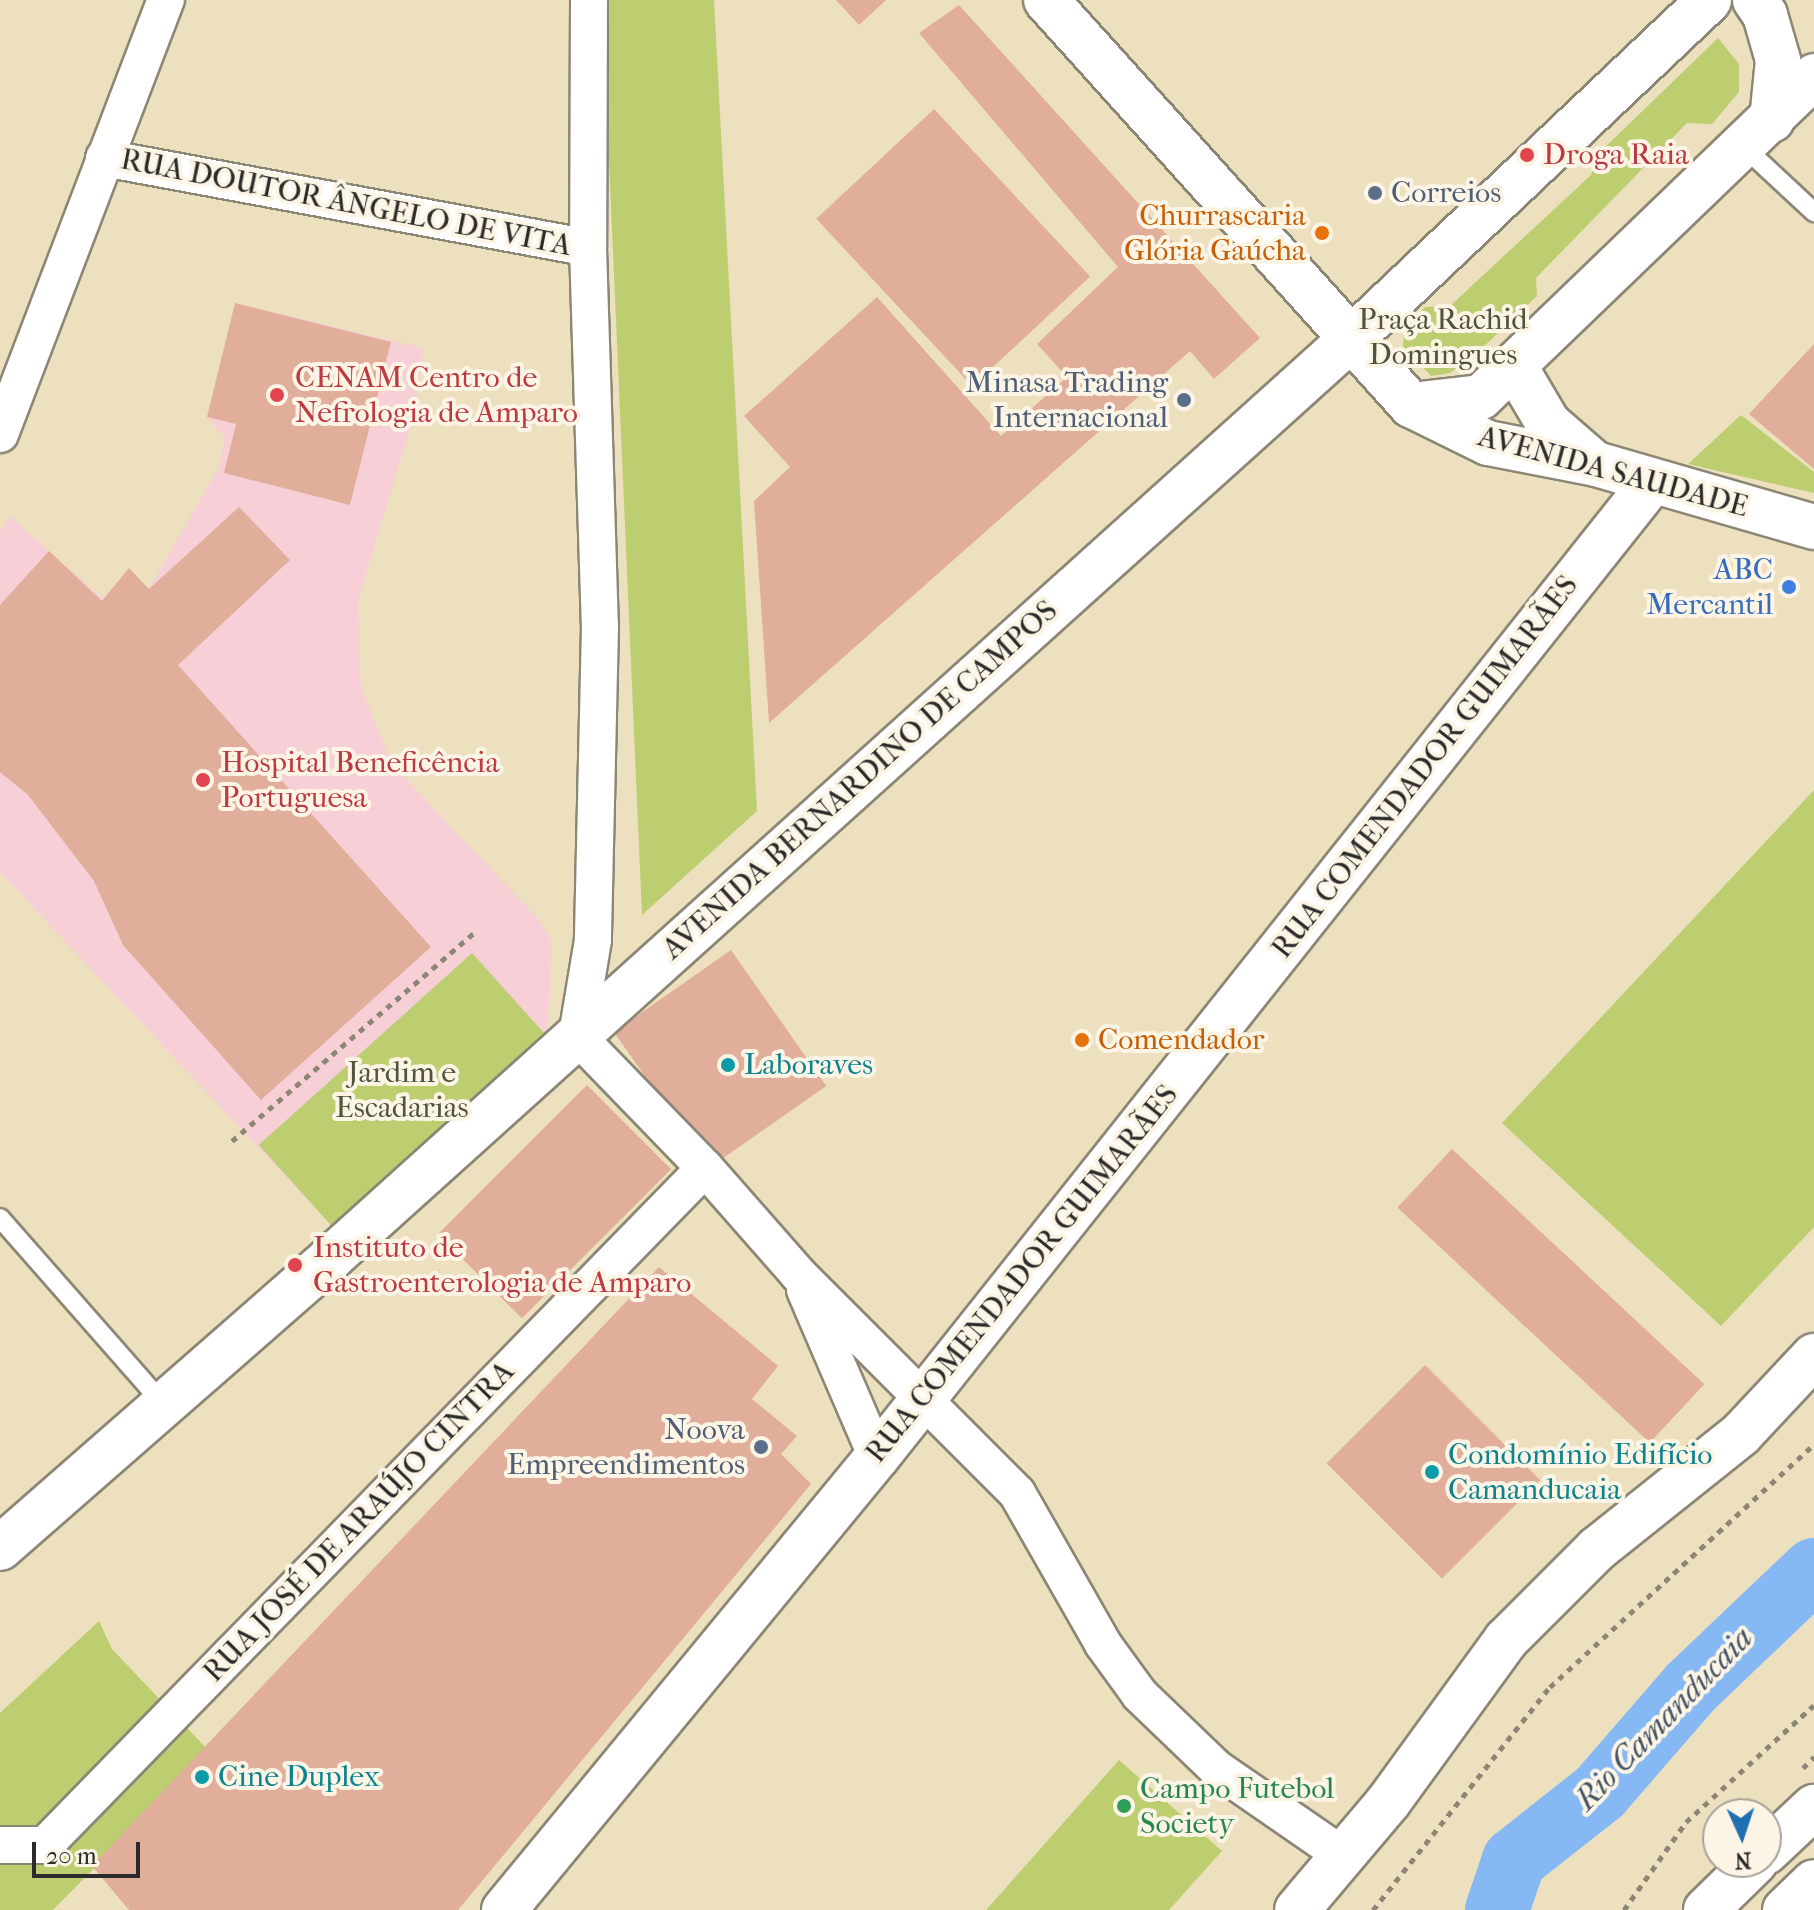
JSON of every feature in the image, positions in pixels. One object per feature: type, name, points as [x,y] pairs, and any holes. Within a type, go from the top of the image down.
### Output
[{"type":"street","points":[[6,419],[166,0]]},
{"type":"street","points":[[589,0],[588,248],[599,642],[593,940],[577,1036],[705,1168],[798,1274],[1017,1493],[1103,1644],[1140,1695],[1216,1768],[1342,1855]]},
{"type":"street","name":"AVENIDA SAUDADE","points":[[1046,0],[1353,337],[1411,405],[1488,443],[1596,464],[1814,527]]},
{"type":"street","name":"AVENIDA BERNARDINO DE CAMPOS","points":[[0,1548],[165,1406],[1353,337],[1709,0]]},
{"type":"street","points":[[1755,0],[1765,15],[1778,60],[1758,133]]},
{"type":"street","points":[[1411,405],[1481,397],[1814,76]]},
{"type":"street","name":"RUA DOUTOR ÂNGELO DE VITA","points":[[104,158],[588,248]]},
{"type":"street","points":[[0,356],[6,419]]},
{"type":"street","points":[[1515,367],[1548,423],[1596,464]]},
{"type":"street","name":"RUA COMENDADOR GUIMARÃES","points":[[504,1910],[877,1457],[1652,482]]},
{"type":"street","name":"RUA JOSÉ DE ARAÚJO CINTRA","points":[[0,1845],[45,1845],[705,1168]]},
{"type":"street","points":[[798,1274],[877,1457]]},
{"type":"street","points":[[1297,1910],[1405,1780],[1506,1640],[1597,1549],[1741,1434],[1814,1356]]},
{"type":"street","points":[[1782,1837],[1814,1807]]},
{"type":"street","points":[[1706,1910],[1739,1878]]},
{"type":"street","points":[[1785,1910],[1814,1882]]},
{"type":"lane","points":[[1758,133],[1814,212]]},
{"type":"lane","points":[[0,1218],[165,1406]]},
{"type":"path","points":[[232,1141],[477,930]]},
{"type":"path","points":[[1373,1910],[1550,1687],[1814,1444]]},
{"type":"path","points":[[1624,1910],[1686,1822],[1814,1705]]},
{"type":"shaded area","name":"Hospital Beneficência Portuguesa","points":[[235,303],[424,348],[413,419],[358,600],[361,687],[392,764],[539,920],[552,942],[547,1037],[333,1227],[0,872],[0,532],[10,516],[102,598],[129,571],[149,589],[219,467],[225,438],[207,417]]},
{"type":"green space","points":[[602,0],[714,0],[757,811],[642,915]]},
{"type":"green space","name":"Praça Rachid Domingues","points":[[1718,38],[1739,64],[1739,92],[1712,124],[1687,123],[1536,278],[1537,296],[1479,351],[1450,373],[1431,376],[1403,346],[1405,328],[1425,307],[1450,306],[1591,175],[1599,153]]},
{"type":"green space","points":[[1741,415],[1814,472],[1814,493],[1688,464]]},
{"type":"green space","points":[[1814,790],[1814,1227],[1721,1326],[1502,1123]]},
{"type":"green space","name":"Jardim e Escadarias","points":[[472,953],[548,1037],[334,1229],[259,1145]]},
{"type":"green space","points":[[99,1621],[112,1649],[209,1751],[53,1910],[0,1910],[0,1713]]},
{"type":"green space","name":"Campo Futebol Society","points":[[1119,1760],[1222,1851],[1169,1910],[986,1910]]},
{"type":"building","points":[[836,0],[886,0],[859,25]]},
{"type":"building","points":[[959,5],[1260,338],[1214,379],[1190,351],[769,723],[754,501],[790,467],[744,416],[877,297],[1001,436],[1067,377],[1037,344],[1118,267],[919,33]]},
{"type":"building","points":[[934,109],[1090,276],[972,386],[816,219]]},
{"type":"building","points":[[235,303],[391,342],[350,505],[224,473],[236,424],[207,417]]},
{"type":"building","points":[[1814,344],[1814,469],[1749,414]]},
{"type":"building","points":[[239,507],[290,560],[178,665],[431,947],[261,1100],[123,945],[94,881],[28,795],[0,772],[0,605],[49,551],[102,601],[129,568],[149,589]]},
{"type":"building","name":"Laboraves","points":[[731,950],[826,1086],[709,1168],[614,1032]]},
{"type":"building","points":[[587,1085],[671,1169],[522,1318],[438,1234]]},
{"type":"building","points":[[1452,1149],[1704,1384],[1650,1443],[1397,1208]]},
{"type":"building","points":[[659,1267],[778,1366],[752,1399],[797,1436],[781,1454],[811,1484],[458,1910],[129,1910],[92,1866]]},
{"type":"building","name":"Condomínio Edifício Camanducaia","points":[[1425,1365],[1540,1480],[1442,1579],[1327,1463]]},
{"type":"waterway","name":"Rio Camanducaia","points":[[1497,1910],[1514,1860],[1600,1792],[1690,1688],[1814,1570]]},
{"type":"place","name":"Droga Raia","points":[[1527,155]]},
{"type":"place","name":"Correios","points":[[1375,193]]},
{"type":"place","name":"Churrascaria Glória Gaúcha","points":[[1322,233]]},
{"type":"place","name":"CENAM Centro de Nefrologia de Amparo","points":[[277,395]]},
{"type":"place","name":"Minasa Trading Internacional","points":[[1184,400]]},
{"type":"place","name":"ABC Mercantil","points":[[1789,587]]},
{"type":"place","name":"Hospital Beneficência Portuguesa","points":[[203,780]]},
{"type":"place","name":"Comendador","points":[[1082,1040]]},
{"type":"place","name":"Laboraves","points":[[728,1065]]},
{"type":"place","name":"Instituto de Gastroenterologia de Amparo","points":[[295,1265]]},
{"type":"place","name":"Noova Empreendimentos","points":[[761,1447]]},
{"type":"place","name":"Condomínio Edifício Camanducaia","points":[[1432,1472]]},
{"type":"place","name":"Cine Duplex","points":[[202,1777]]},
{"type":"place","name":"Campo Futebol Society","points":[[1124,1806]]}]
